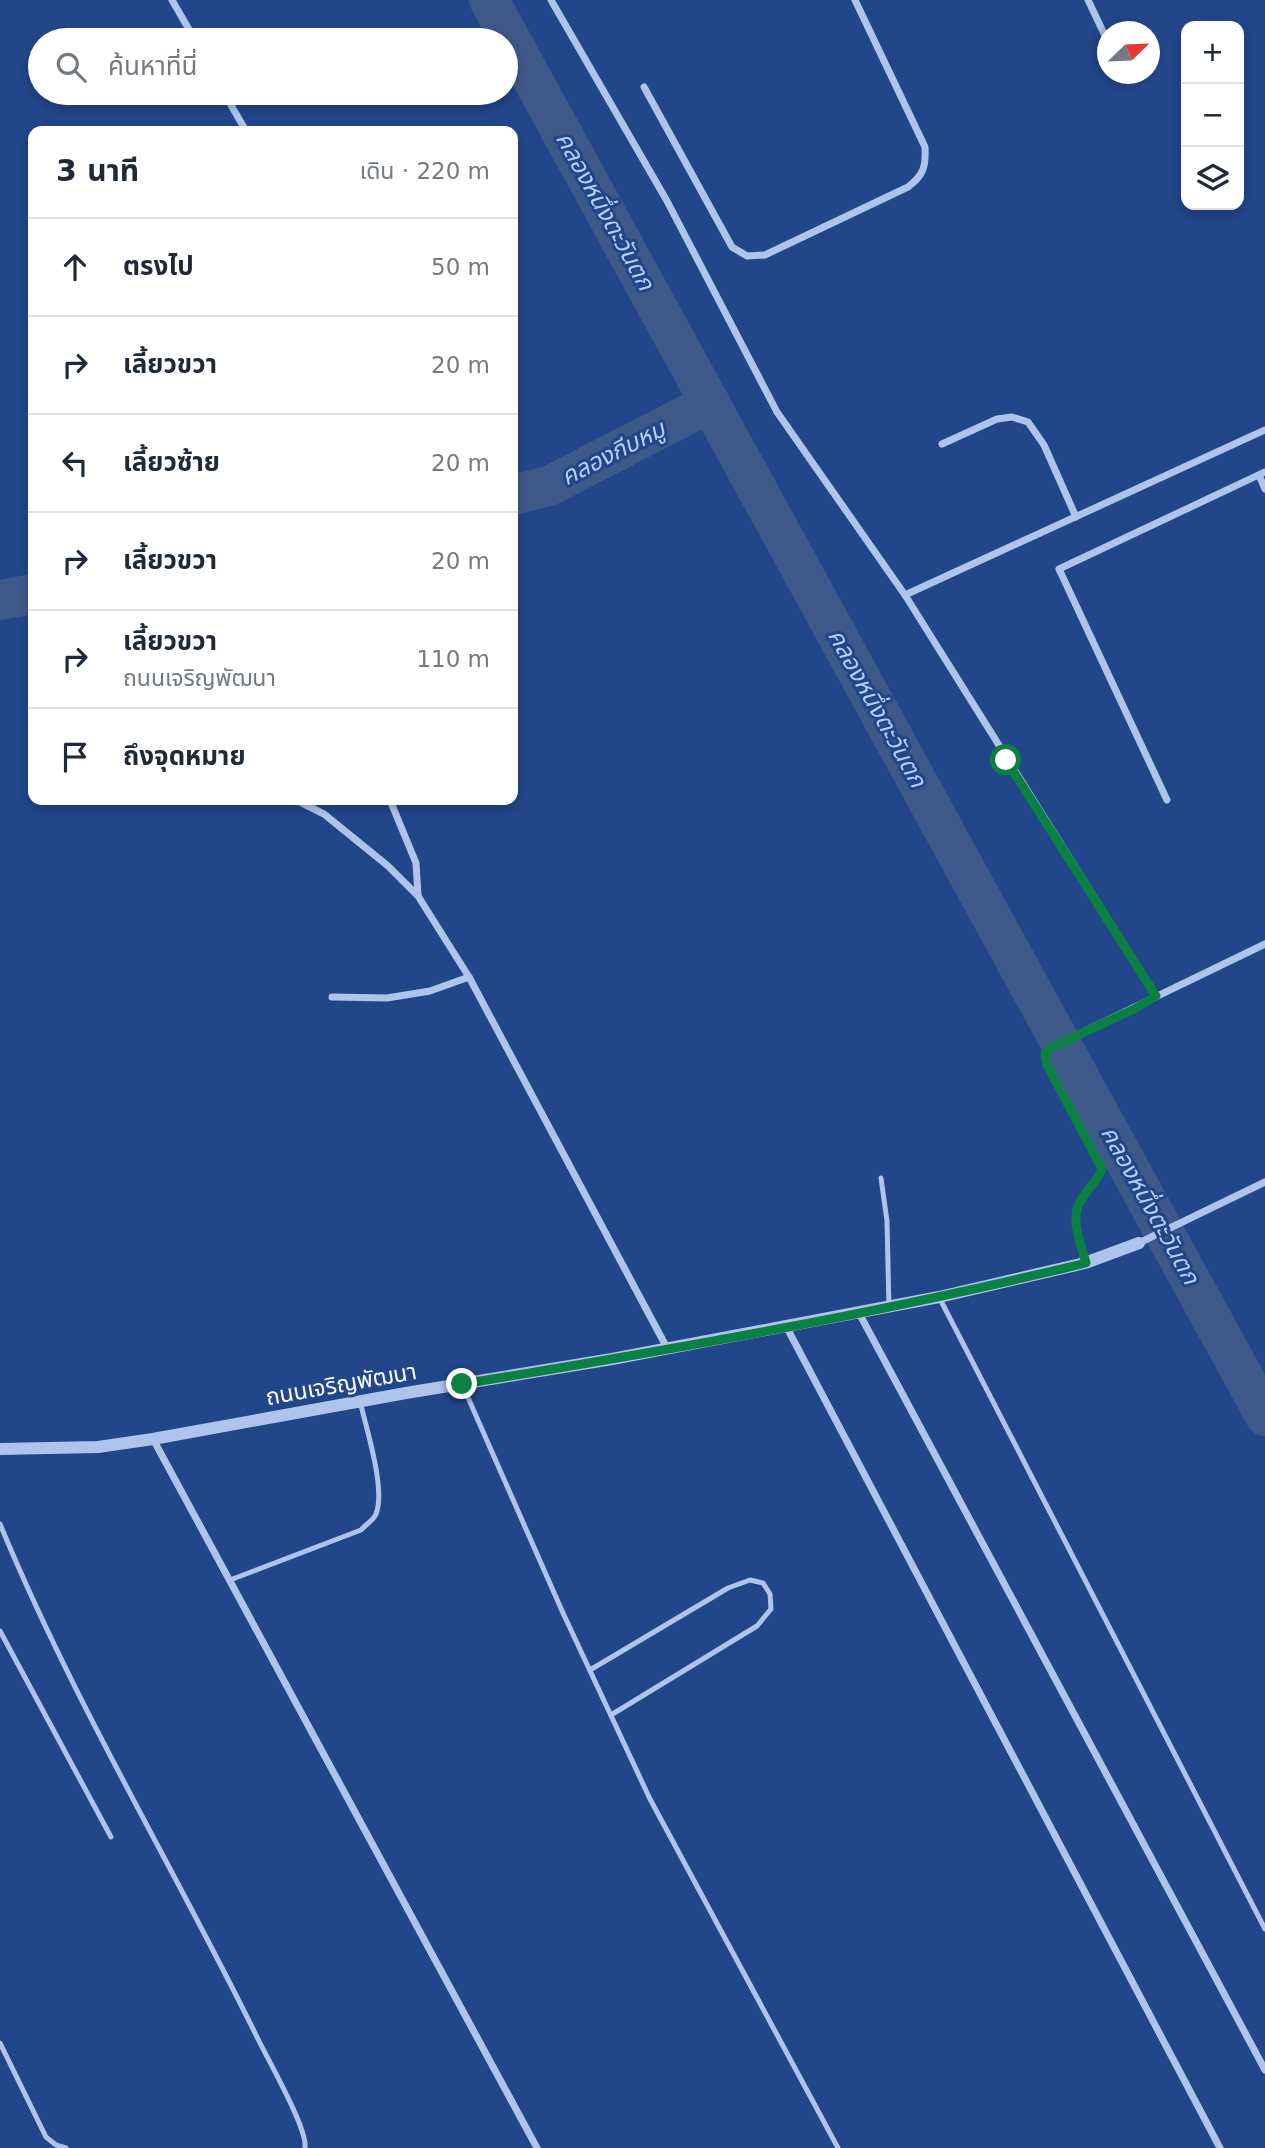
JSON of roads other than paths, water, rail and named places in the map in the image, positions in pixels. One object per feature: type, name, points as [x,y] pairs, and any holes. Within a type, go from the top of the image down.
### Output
[{"type":"street","points":[[172,0],[188,28]]},
{"type":"street","points":[[551,0],[667,201],[777,412],[905,596],[1156,996]]},
{"type":"street","points":[[644,87],[732,247],[747,256],[765,254],[908,187],[921,177],[926,164],[925,147],[855,0]]},
{"type":"street","points":[[1088,0],[1098,21]]},
{"type":"street","points":[[231,105],[243,126]]},
{"type":"street","points":[[942,444],[996,419],[1012,417],[1028,422],[1044,445],[1076,517]]},
{"type":"street","points":[[905,596],[1265,429]]},
{"type":"street","points":[[1167,800],[1059,569],[1262,474],[1265,489]]},
{"type":"street","points":[[312,805],[388,866],[418,896],[469,977],[667,1349]]},
{"type":"street","points":[[392,805],[416,863],[418,896]]},
{"type":"street","points":[[1086,1263],[1077,1224],[1077,1210],[1080,1201],[1097,1181],[1102,1169],[1047,1065],[1044,1058],[1048,1049],[1265,944]]},
{"type":"street","points":[[331,997],[387,999],[430,991],[469,977]]},
{"type":"street","points":[[1139,1243],[1265,1182]]},
{"type":"street","name":"ถนนเจริญพัฒนา","points":[[0,1449],[98,1447],[153,1439],[667,1349],[940,1297],[1086,1263],[1139,1243]]},
{"type":"street","points":[[859,1313],[1265,2070]]},
{"type":"street","points":[[786,1326],[1220,2148]]},
{"type":"street","points":[[153,1439],[537,2148]]},
{"type":"lane","points":[[881,1178],[887,1221],[889,1308]]},
{"type":"lane","points":[[940,1297],[1265,1929]]},
{"type":"lane","points":[[462,1384],[650,1799],[838,2148]]},
{"type":"lane","points":[[230,1580],[361,1530],[376,1516],[376,1469],[360,1401]]},
{"type":"lane","points":[[0,1524],[24,1582],[110,1755],[238,1998],[298,2120],[306,2148]]},
{"type":"lane","points":[[590,1670],[728,1588],[750,1580],[763,1583],[771,1594],[771,1609],[757,1626],[611,1715]]},
{"type":"lane","points":[[0,1631],[111,1837]]},
{"type":"lane","points":[[0,2043],[46,2137],[56,2145],[66,2148]]},
{"type":"waterway","name":"คลองหนึ่งตะวันตก","points":[[489,0],[504,28]]},
{"type":"waterway","name":"คลองหนึ่งตะวันตก","points":[[518,53],[1265,1416]]},
{"type":"waterway","name":"คลองกีบหมู","points":[[518,494],[549,486],[710,403]]},
{"type":"waterway","name":"คลองกีบหมู","points":[[0,600],[28,595]]}]
